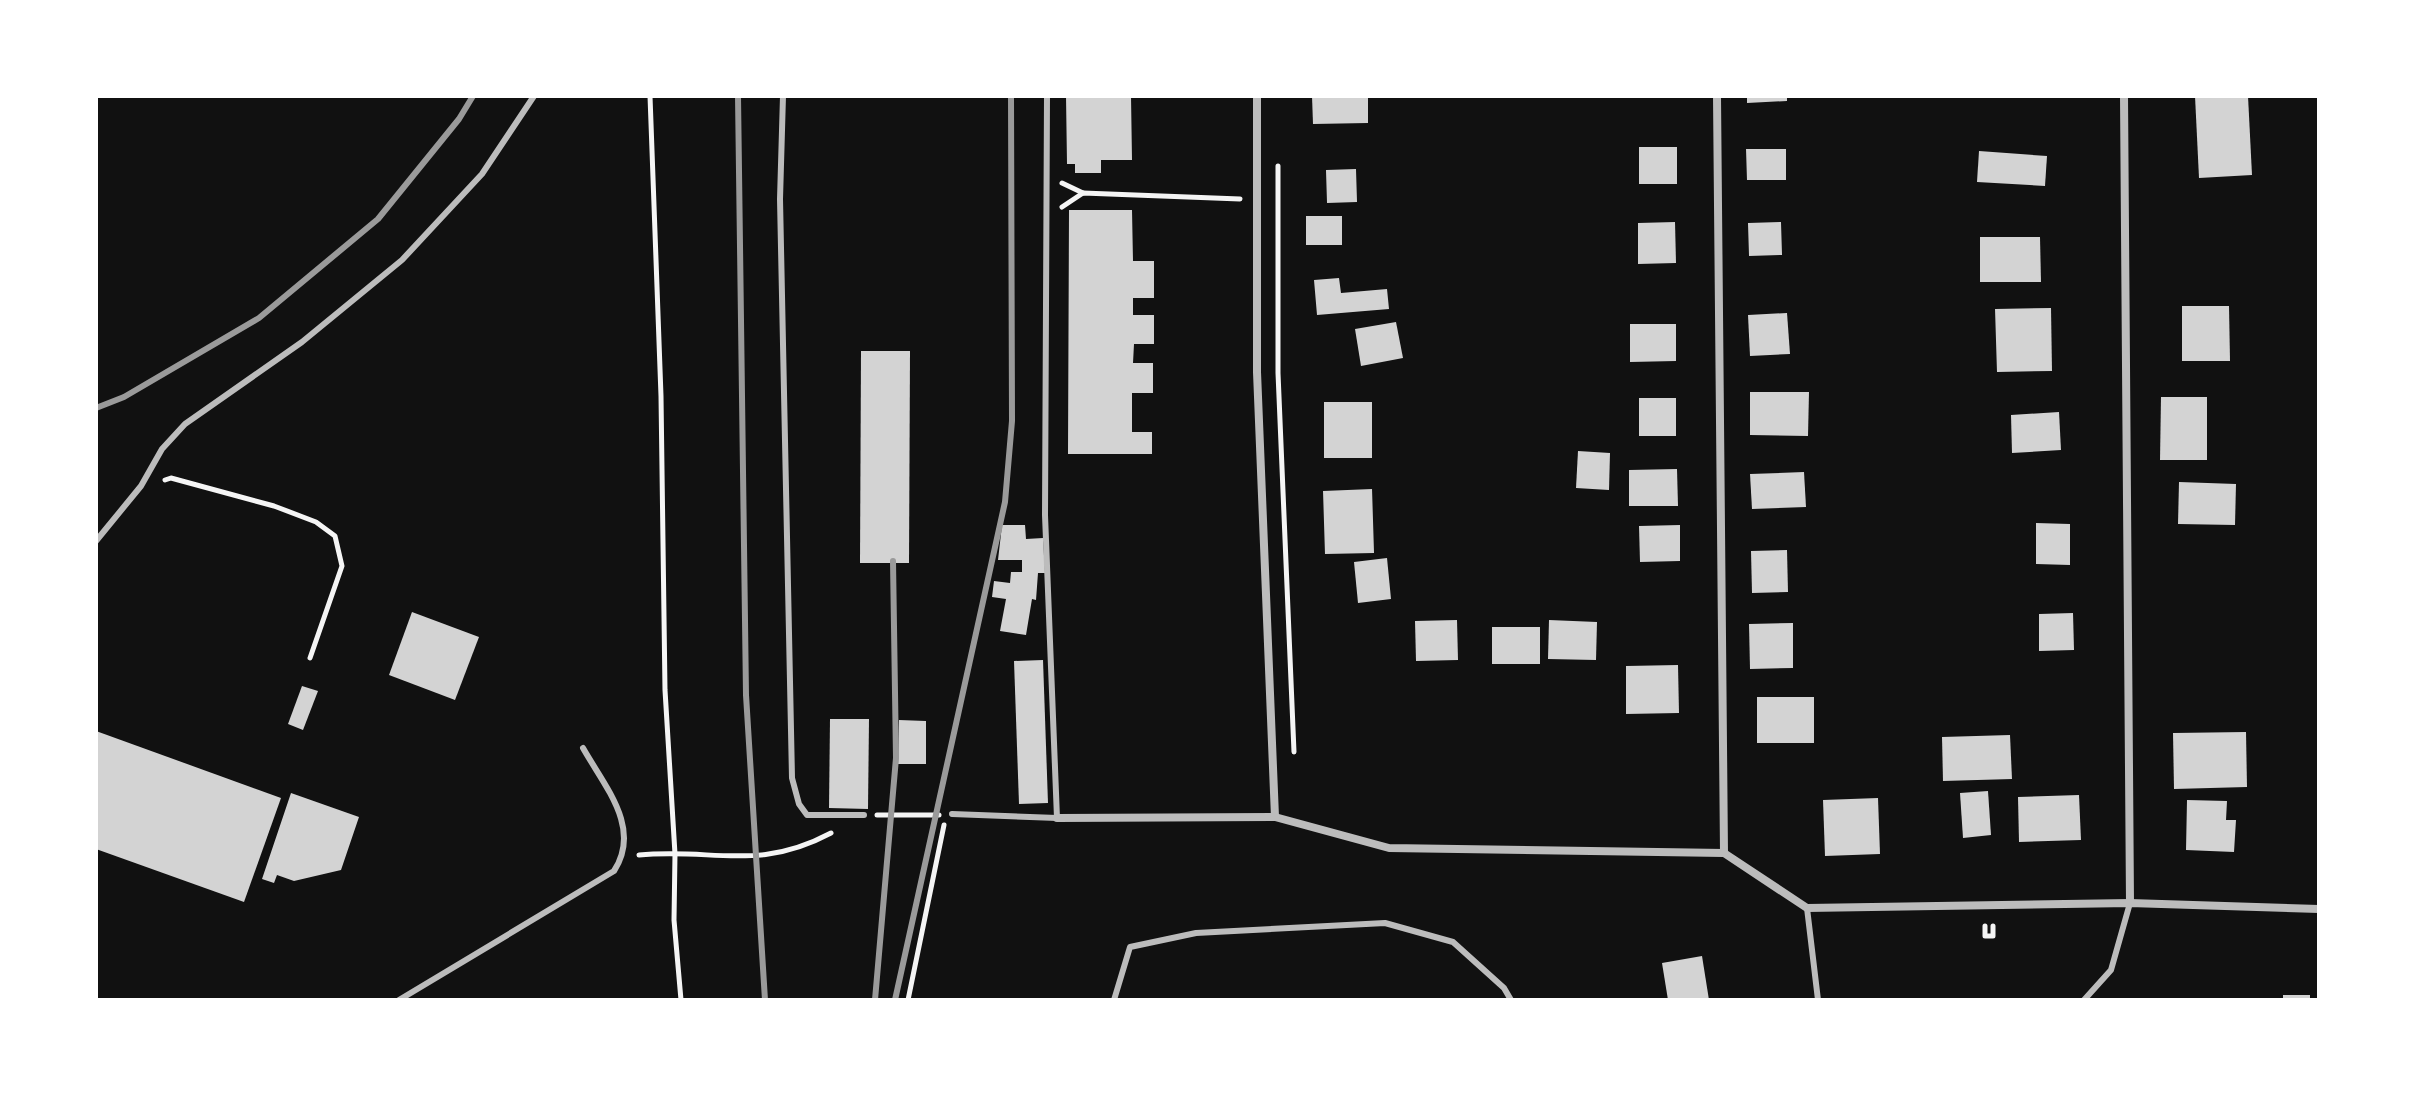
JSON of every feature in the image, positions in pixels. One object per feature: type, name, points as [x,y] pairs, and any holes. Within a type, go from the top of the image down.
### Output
[{"type":"street","points":[[1257,96],[1257,372],[1275,817]]},
{"type":"street","points":[[1717,96],[1724,853]]},
{"type":"street","points":[[2124,96],[2130,903]]},
{"type":"street","points":[[1057,818],[1275,817],[1389,848],[1724,853],[1807,908],[2130,903],[2319,909]]},
{"type":"lane","points":[[96,541],[141,486],[162,449],[185,424],[302,342],[402,260],[482,174],[534,96]]},
{"type":"lane","points":[[783,96],[780,199],[792,778],[799,804],[807,815],[864,815]]},
{"type":"lane","points":[[952,814],[1057,818],[1045,515],[1047,96]]},
{"type":"lane","points":[[399,1000],[614,871],[624,856],[626,825],[583,748]]},
{"type":"lane","points":[[2084,1000],[2111,970],[2130,903]]},
{"type":"lane","points":[[1807,908],[1818,1000]]},
{"type":"lane","points":[[1114,1000],[1130,947],[1196,933],[1385,923],[1453,942],[1504,988],[1511,1000]]},
{"type":"path","points":[[650,96],[661,396],[665,690],[675,854],[674,920],[681,1000]]},
{"type":"path","points":[[1278,156],[1278,373],[1294,752]]},
{"type":"path","points":[[1046,217],[1083,193],[1257,199]]},
{"type":"path","points":[[141,486],[171,478],[274,506],[316,522],[335,536],[342,566],[310,658]]},
{"type":"path","points":[[624,856],[675,854],[723,858],[781,855],[807,846],[864,815],[952,814]]},
{"type":"path","points":[[908,1000],[933,884],[941,830],[952,814]]},
{"type":"path","points":[[1985,926],[1985,936],[1993,936],[1993,926]]},
{"type":"building","points":[[1066,96],[1131,96],[1132,160],[1101,160],[1101,173],[1075,173],[1075,164],[1067,164]]},
{"type":"building","points":[[1312,96],[1368,96],[1368,123],[1313,124]]},
{"type":"building","points":[[1747,96],[1787,96],[1787,101],[1747,103]]},
{"type":"building","points":[[2195,96],[2248,96],[2252,175],[2199,178]]},
{"type":"building","points":[[1639,147],[1677,147],[1677,184],[1639,184]]},
{"type":"building","points":[[1746,149],[1786,149],[1786,180],[1747,180]]},
{"type":"building","points":[[1979,151],[2047,156],[2045,186],[1977,182]]},
{"type":"building","points":[[1356,169],[1357,202],[1327,203],[1326,170]]},
{"type":"building","points":[[1069,210],[1132,210],[1133,261],[1154,261],[1154,298],[1133,298],[1133,315],[1154,315],[1154,344],[1134,344],[1133,363],[1153,363],[1153,393],[1132,393],[1132,432],[1152,432],[1152,454],[1068,454]]},
{"type":"building","points":[[1306,216],[1342,216],[1342,245],[1306,245]]},
{"type":"building","points":[[1675,222],[1676,263],[1638,264],[1638,223]]},
{"type":"building","points":[[1781,222],[1782,255],[1749,256],[1748,223]]},
{"type":"building","points":[[1980,237],[2040,237],[2041,282],[1980,282]]},
{"type":"building","points":[[1339,278],[1341,293],[1387,289],[1389,309],[1317,315],[1314,280]]},
{"type":"building","points":[[2182,306],[2229,306],[2230,361],[2182,361]]},
{"type":"building","points":[[2051,308],[2052,371],[1997,372],[1995,309]]},
{"type":"building","points":[[1787,313],[1790,354],[1750,356],[1748,315]]},
{"type":"building","points":[[1396,322],[1403,358],[1361,366],[1355,329]]},
{"type":"building","points":[[1630,324],[1676,324],[1676,361],[1630,362]]},
{"type":"building","points":[[861,351],[910,351],[909,563],[860,563]]},
{"type":"building","points":[[1750,392],[1809,392],[1808,436],[1750,435]]},
{"type":"building","points":[[2161,397],[2207,397],[2207,460],[2160,460]]},
{"type":"building","points":[[1639,398],[1676,398],[1676,436],[1639,436]]},
{"type":"building","points":[[1324,402],[1372,402],[1372,458],[1324,458]]},
{"type":"building","points":[[2059,412],[2061,450],[2012,453],[2011,415]]},
{"type":"building","points":[[1578,451],[1610,453],[1609,490],[1576,488]]},
{"type":"building","points":[[1677,469],[1678,506],[1629,506],[1629,470]]},
{"type":"building","points":[[1804,472],[1806,507],[1752,509],[1750,474]]},
{"type":"building","points":[[2179,482],[2236,484],[2235,525],[2178,524]]},
{"type":"building","points":[[1372,489],[1374,553],[1325,554],[1323,491]]},
{"type":"building","points":[[2036,523],[2070,524],[2070,565],[2036,564]]},
{"type":"building","points":[[1002,525],[1025,525],[1026,539],[1043,538],[1045,573],[1038,573],[1036,600],[1032,599],[1026,635],[1000,631],[1006,599],[992,597],[994,581],[1010,583],[1011,572],[1022,572],[1022,560],[998,560]]},
{"type":"building","points":[[1680,525],[1680,561],[1640,562],[1639,526]]},
{"type":"building","points":[[1787,550],[1788,592],[1752,593],[1751,551]]},
{"type":"building","points":[[1387,558],[1391,599],[1358,603],[1354,562]]},
{"type":"building","points":[[412,612],[479,637],[455,700],[389,675]]},
{"type":"building","points":[[2073,613],[2074,650],[2039,651],[2039,614]]},
{"type":"building","points":[[1457,620],[1458,660],[1416,661],[1415,621]]},
{"type":"building","points":[[1549,620],[1597,622],[1596,660],[1548,659]]},
{"type":"building","points":[[1793,623],[1793,668],[1750,669],[1749,624]]},
{"type":"building","points":[[1492,627],[1540,627],[1540,664],[1492,664]]},
{"type":"building","points":[[1043,660],[1048,803],[1019,804],[1014,661]]},
{"type":"building","points":[[1678,665],[1679,713],[1626,714],[1626,666]]},
{"type":"building","points":[[302,686],[318,691],[303,730],[288,724]]},
{"type":"building","points":[[1757,697],[1814,697],[1814,743],[1757,743]]},
{"type":"building","points":[[830,719],[869,719],[868,809],[829,808]]},
{"type":"building","points":[[899,720],[926,721],[926,764],[898,764]]},
{"type":"building","points":[[96,731],[281,798],[244,902],[96,849]]},
{"type":"building","points":[[2246,732],[2247,787],[2174,789],[2173,733]]},
{"type":"building","points":[[2010,735],[2012,779],[1943,781],[1942,737]]},
{"type":"building","points":[[1988,791],[1991,835],[1963,838],[1960,793]]},
{"type":"building","points":[[291,793],[359,817],[341,870],[294,881],[277,875],[274,883],[262,879]]},
{"type":"building","points":[[2079,795],[2081,840],[2019,842],[2018,797]]},
{"type":"building","points":[[1878,798],[1880,854],[1825,856],[1823,800]]},
{"type":"building","points":[[2187,800],[2227,801],[2226,820],[2236,820],[2234,852],[2186,850]]},
{"type":"building","points":[[1702,956],[1709,1000],[1668,1000],[1662,963]]},
{"type":"building","points":[[2283,995],[2310,995],[2310,1000],[2283,1000]]},
{"type":"railway","points":[[96,408],[124,397],[259,318],[378,219],[459,119],[473,96]]},
{"type":"railway","points":[[738,96],[746,695],[765,1000]]},
{"type":"railway","points":[[895,1000],[1005,502],[1012,421],[1011,96]]},
{"type":"railway","points":[[875,1000],[896,758],[893,561]]}]
